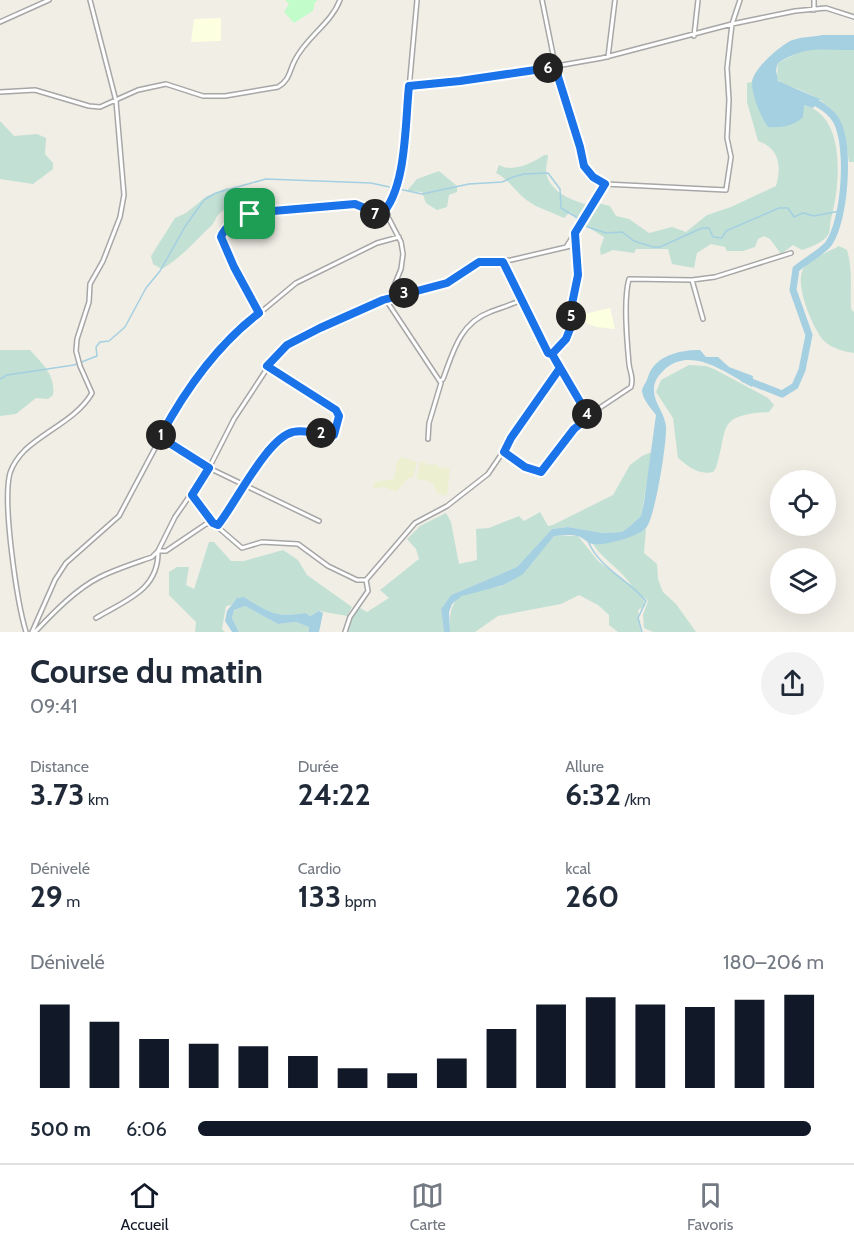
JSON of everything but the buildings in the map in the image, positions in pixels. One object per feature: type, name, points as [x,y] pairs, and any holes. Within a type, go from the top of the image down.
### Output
[{"type":"street","points":[[0,22],[49,0]]},
{"type":"street","points":[[27,632],[8,521],[8,487],[15,462],[26,449],[76,410],[92,393],[83,376],[76,351],[76,339],[89,302],[90,284],[103,261],[120,217],[124,195],[116,101],[90,0]]},
{"type":"street","points":[[0,92],[34,90],[88,106],[100,107],[138,90],[166,84],[203,96],[225,96],[278,87],[286,82],[303,47],[330,17],[340,0]]},
{"type":"street","points":[[259,313],[222,242],[222,232],[244,215],[263,215],[273,211],[355,204],[381,215],[388,208],[396,191],[402,167],[417,0]]},
{"type":"street","points":[[542,0],[555,67],[584,166],[593,177],[605,184],[726,189],[731,156],[727,138],[729,100],[727,68],[732,24],[740,0]]},
{"type":"street","points":[[608,57],[615,0]]},
{"type":"street","points":[[694,36],[699,0]]},
{"type":"street","points":[[814,0],[814,10]]},
{"type":"street","points":[[409,86],[460,81],[608,57],[694,36],[732,24],[795,11],[833,9],[854,17]]},
{"type":"street","points":[[566,247],[605,184]]},
{"type":"street","points":[[387,299],[401,269],[404,254],[399,237],[388,217],[388,208]]},
{"type":"street","points":[[552,354],[566,339],[572,324],[572,304],[578,275],[575,233]]},
{"type":"street","points":[[34,632],[55,580],[66,563],[119,516],[160,437],[208,363],[225,342],[296,283],[377,243],[399,237]]},
{"type":"street","points":[[34,632],[88,584],[152,556],[158,551],[175,517],[209,468],[234,419],[267,366],[287,345],[387,299],[447,283],[479,262],[503,262],[575,245]]},
{"type":"street","points":[[504,452],[525,467],[541,472],[574,429],[632,387],[626,302],[629,279],[693,280],[715,277],[791,253]]},
{"type":"street","points":[[503,262],[548,353],[552,354],[589,417]]},
{"type":"street","points":[[693,280],[703,319]]},
{"type":"street","points":[[387,299],[440,381]]},
{"type":"street","points":[[428,439],[429,423],[440,381],[443,379],[468,324],[489,312],[521,300]]},
{"type":"street","points":[[218,525],[270,450],[286,434],[305,430],[332,436],[339,416],[336,410],[267,366]]},
{"type":"street","points":[[345,632],[350,617],[368,591],[366,580],[385,555],[415,523],[447,506],[488,474],[560,368]]},
{"type":"street","points":[[160,437],[209,468],[320,521]]},
{"type":"street","points":[[192,495],[213,523]]},
{"type":"street","points":[[158,551],[166,551],[206,524],[213,523],[218,525],[237,547],[242,548],[262,542],[298,544],[328,567],[357,579],[366,580]]},
{"type":"street","points":[[96,618],[145,588],[154,577],[158,566],[158,551]]},
{"type":"shaded area","points":[[221,18],[221,41],[191,42],[194,19]]},
{"type":"shaded area","points":[[821,48],[854,50],[854,162],[849,162],[845,136],[837,116],[811,95],[777,79],[778,63],[800,52]]},
{"type":"shaded area","points":[[752,82],[763,119],[804,105],[818,112],[828,123],[834,137],[838,171],[837,189],[827,236],[817,244],[802,250],[793,245],[781,254],[770,239],[764,236],[758,239],[755,247],[743,251],[727,251],[725,247],[711,244],[697,253],[694,268],[672,264],[668,249],[636,249],[634,253],[613,250],[601,255],[600,249],[604,237],[584,225],[598,203],[610,206],[616,216],[629,219],[649,233],[672,227],[686,232],[707,215],[731,207],[776,186],[779,172],[775,153],[758,141],[747,102],[747,83]]},
{"type":"shaded area","points":[[0,121],[14,136],[37,134],[46,138],[45,154],[53,163],[53,169],[33,184],[0,179]]},
{"type":"shaded area","points":[[548,155],[546,170],[551,184],[568,198],[589,205],[579,219],[570,212],[564,218],[532,204],[496,173],[499,165],[516,167],[528,164]]},
{"type":"shaded area","points":[[439,171],[457,186],[457,192],[449,195],[447,207],[437,210],[426,203],[422,192],[407,191],[417,179]]},
{"type":"shaded area","points":[[227,188],[235,189],[240,200],[238,203],[220,213],[212,225],[169,264],[162,269],[153,264],[151,256],[175,218],[186,213],[207,196]]},
{"type":"shaded area","points":[[839,246],[847,250],[850,265],[851,309],[854,312],[854,353],[835,348],[824,341],[811,318],[801,288],[804,268],[812,260]]},
{"type":"shaded area","points":[[610,308],[615,329],[596,327],[577,319],[576,316]]},
{"type":"shaded area","points":[[0,350],[30,350],[50,376],[53,395],[48,399],[36,398],[16,414],[0,416]]},
{"type":"shaded area","points":[[689,365],[714,369],[768,398],[774,405],[769,412],[740,416],[732,420],[724,433],[716,468],[713,472],[708,473],[690,467],[678,458],[673,418],[656,392],[661,380]]},
{"type":"shaded area","points":[[652,452],[641,516],[622,532],[603,533],[568,527],[552,529],[517,567],[451,595],[441,609],[444,632],[347,632],[354,612],[360,608],[367,612],[389,598],[380,590],[419,559],[416,549],[407,539],[420,526],[446,513],[451,522],[459,564],[477,560],[476,529],[489,528],[519,516],[524,521],[540,512],[548,526],[553,525],[613,495],[630,465]]},
{"type":"shaded area","points":[[401,457],[417,462],[413,478],[408,478],[396,492],[385,487],[373,489],[374,482],[394,479],[397,461]]},
{"type":"shaded area","points":[[424,462],[450,470],[447,496],[438,494],[433,484],[428,481],[416,479],[420,463]]},
{"type":"shaded area","points":[[646,529],[644,553],[657,564],[658,579],[663,592],[676,604],[696,632],[653,632],[644,628],[643,615],[648,601],[644,597],[645,606],[638,610],[641,632],[618,632],[609,625],[609,615],[598,605],[579,595],[561,604],[498,616],[475,632],[450,632],[453,606],[460,597],[487,588],[500,587],[511,581],[525,569],[554,536],[578,536],[598,561],[632,586],[593,544],[614,542]]},
{"type":"shaded area","points":[[209,542],[214,542],[231,561],[244,561],[283,550],[298,560],[307,575],[352,607],[347,616],[319,611],[309,616],[305,613],[286,615],[266,610],[244,597],[226,606],[222,629],[225,632],[195,632],[196,622],[169,595],[169,572],[177,567],[189,567],[186,585],[194,589]]},
{"type":"shaded area","points":[[245,606],[278,624],[296,622],[309,627],[309,632],[239,632],[232,618],[234,610]]},
{"type":"green space","points":[[285,0],[318,0],[315,2],[313,11],[294,23],[284,12],[289,4]]},
{"type":"water","points":[[822,35],[854,35],[854,50],[807,51],[778,63],[776,70],[778,81],[820,99],[813,108],[804,105],[803,117],[796,122],[782,127],[768,127],[753,93],[753,77],[773,53],[790,41]]},
{"type":"water","points":[[700,350],[706,357],[718,357],[729,367],[753,376],[752,387],[720,369],[698,361],[686,360],[675,363],[659,376],[655,383],[654,394],[664,417],[666,435],[653,512],[645,529],[628,538],[598,544],[574,535],[554,536],[523,574],[504,585],[462,596],[452,604],[449,612],[450,632],[444,632],[441,609],[451,595],[517,567],[552,529],[568,527],[603,533],[622,532],[641,516],[656,415],[645,400],[642,390],[651,370],[662,359],[684,351]]},
{"type":"water","points":[[244,597],[266,610],[279,614],[305,613],[310,616],[319,611],[323,613],[319,632],[309,632],[309,627],[296,622],[278,624],[245,606],[234,610],[232,618],[239,632],[232,632],[225,621],[227,611],[237,598]]},
{"type":"waterway","points":[[744,379],[782,394],[795,386],[802,370],[809,335],[793,290],[796,269],[827,246],[839,218],[844,183],[841,134],[832,115],[820,105],[808,100]]},
{"type":"waterway","points":[[0,379],[7,375],[74,365],[97,356],[96,347],[100,342],[109,341],[125,327],[146,288],[160,271],[186,225],[204,200],[216,193],[266,179],[371,183],[422,194],[469,184],[502,182],[524,174],[548,173],[560,189],[561,208],[576,217],[579,223]]},
{"type":"waterway","points":[[582,225],[606,233],[622,232],[634,241],[660,247],[702,228],[709,228],[713,237],[722,238],[726,231],[779,208],[788,208],[794,217],[803,213],[814,216],[840,211]]},
{"type":"waterway","points":[[588,541],[599,559],[646,601],[638,618],[642,632]]},
{"type":"route","points":[[250,214],[244,215],[232,224],[222,232],[221,237],[259,313],[225,342],[208,363],[160,437],[209,468],[192,495],[213,523],[218,525],[224,518],[270,450],[286,434],[305,430],[334,435],[339,416],[336,410],[267,366],[276,355],[287,345],[320,328],[383,300],[447,283],[479,262],[503,262],[548,353],[552,354],[554,361],[560,368],[578,396],[589,417],[574,429],[541,472],[525,467],[504,452],[511,438],[530,414],[542,392],[560,368],[552,354],[566,339],[572,324],[572,304],[578,275],[575,233],[605,184],[593,177],[584,166],[555,67],[500,76],[409,86],[400,177],[388,208],[381,215],[376,215],[355,204],[273,211],[263,215],[250,214]]}]
